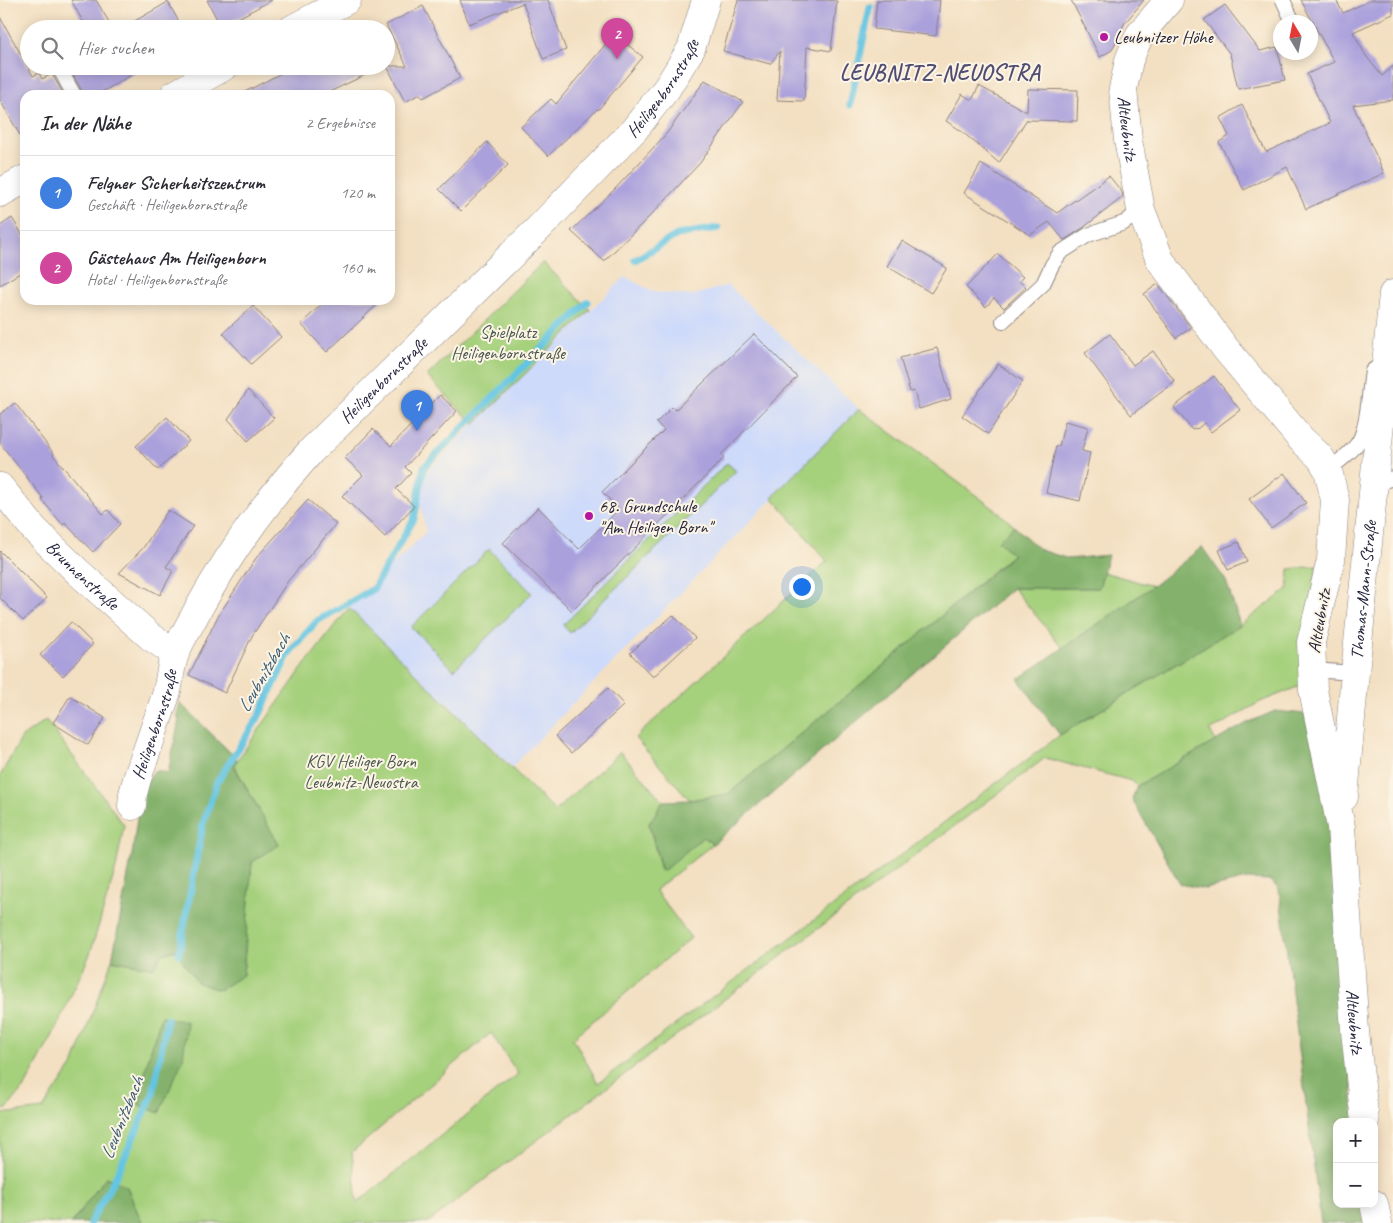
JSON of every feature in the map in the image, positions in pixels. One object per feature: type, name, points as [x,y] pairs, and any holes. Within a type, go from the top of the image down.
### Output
[{"type":"street","points":[[304,15],[347,0]]},
{"type":"street","name":"Heiligenbornstraße","points":[[132,806],[137,779],[166,695],[170,668],[175,653],[212,584],[252,524],[311,451],[537,230],[634,130],[667,88],[691,49],[706,0]]},
{"type":"street","name":"Altleubnitz","points":[[1169,0],[1140,34],[1129,60],[1123,89],[1128,140],[1141,210],[1160,260],[1225,348],[1300,438],[1320,457],[1328,470],[1335,500],[1331,560],[1311,642],[1312,690],[1341,827],[1356,1031],[1365,1118]]},
{"type":"street","points":[[183,90],[209,75]]},
{"type":"street","points":[[0,193],[20,182]]},
{"type":"street","name":"Thomas-Mann-Straße","points":[[1341,827],[1355,673],[1383,482],[1393,294]]},
{"type":"street","name":"Brunnenstraße","points":[[0,487],[34,529],[78,572],[151,637],[175,653]]},
{"type":"street","points":[[1375,1208],[1378,1223]]},
{"type":"lane","points":[[1283,0],[1290,15]]},
{"type":"lane","points":[[63,75],[71,90]]},
{"type":"lane","points":[[1003,321],[1043,284],[1052,265],[1060,254],[1088,235],[1124,223],[1141,210]]},
{"type":"lane","points":[[1328,470],[1344,458],[1358,443],[1364,424],[1372,371],[1390,361]]},
{"type":"lane","points":[[1312,670],[1355,673]]},
{"type":"shaded area","name":"68. Grundschule \"Am Heiligen Born\"","points":[[625,277],[654,292],[691,296],[728,285],[859,409],[512,767],[349,608],[426,532],[417,483],[474,424]]},
{"type":"green space","name":"Spielplatz Heiligenbornstraße","points":[[543,262],[590,310],[474,424],[427,376]]},
{"type":"green space","points":[[859,409],[996,510],[1014,526],[999,541],[1013,554],[890,660],[728,794],[690,800],[635,738],[827,561],[772,497]]},
{"type":"green space","points":[[727,463],[736,471],[570,633],[563,625]]},
{"type":"green space","points":[[1014,526],[1040,550],[1069,559],[1108,555],[1099,588],[1013,588],[713,844],[703,837],[662,872],[649,824],[663,801],[690,800],[728,794],[1013,555],[998,541]]},
{"type":"green space","points":[[1202,547],[1226,581],[1240,625],[1060,735],[1018,679],[1153,586]]},
{"type":"green space","points":[[489,549],[532,593],[454,670],[411,627]]},
{"type":"green space","name":"KGV Heiliger Born Leubnitz-Neuostra","points":[[1317,566],[1300,686],[1260,702],[1210,731],[1216,741],[1137,786],[1132,781],[1045,758],[427,1223],[142,1223],[127,1187],[106,1177],[72,1223],[0,1223],[0,1116],[2,1114],[43,1109],[74,1063],[112,960],[153,968],[163,954],[176,950],[198,983],[243,975],[252,862],[279,845],[234,765],[306,663],[349,608],[555,811],[620,752],[663,801],[649,824],[661,871],[703,837],[713,844],[655,890],[691,938],[573,1038],[598,1083],[1060,735],[1240,625],[1288,589],[1289,569]],"holes":[[[491,1033],[518,1074],[357,1203],[352,1152]]]},
{"type":"green space","points":[[1103,572],[1153,586],[1063,648],[1013,588],[1099,588]]},
{"type":"green space","points":[[180,703],[237,759],[234,766],[279,845],[252,862],[243,975],[219,990],[198,983],[175,950],[163,954],[153,968],[112,960],[133,849],[140,795],[154,771],[168,773],[179,720],[177,714]]},
{"type":"green space","points":[[1275,711],[1305,714],[1330,814],[1355,1118],[1333,1118],[1333,1208],[1366,1208],[1368,1223],[1321,1223],[1279,889],[1269,880],[1246,879],[1205,889],[1180,884],[1132,799],[1137,786],[1247,723]]},
{"type":"green space","points":[[46,720],[124,825],[116,868],[90,954],[54,1033],[26,1085],[6,1110],[0,1106],[0,776],[22,737]]},
{"type":"green space","points":[[161,1016],[187,1022],[183,1059],[159,1113],[139,1105],[147,1063]]},
{"type":"green space","points":[[106,1177],[127,1187],[142,1223],[72,1223]]},
{"type":"building","points":[[71,0],[96,0],[108,20],[82,20]]},
{"type":"building","points":[[207,0],[272,0],[234,20],[217,20]]},
{"type":"building","points":[[460,0],[548,0],[566,50],[543,59],[523,3],[469,24]]},
{"type":"building","points":[[738,0],[837,1],[831,51],[807,47],[804,101],[777,100],[780,51],[770,64],[723,51]]},
{"type":"building","points":[[877,0],[940,0],[936,36],[874,29]]},
{"type":"building","name":"Leubnitzer Höhe","points":[[1071,0],[1144,0],[1124,24],[1112,50],[1100,57]]},
{"type":"building","points":[[1301,0],[1336,0],[1343,13],[1371,0],[1393,0],[1393,14],[1353,32],[1366,56],[1382,76],[1393,66],[1393,100],[1353,105],[1384,173],[1306,209],[1287,167],[1244,190],[1219,142],[1229,136],[1220,118],[1242,105],[1266,152],[1330,123],[1307,74],[1334,62],[1318,32],[1318,15],[1309,15]]},
{"type":"building","points":[[168,2],[178,20],[137,20]]},
{"type":"building","points":[[1225,5],[1260,51],[1273,48],[1273,60],[1280,60],[1285,80],[1238,89],[1230,54],[1204,20]]},
{"type":"building","points":[[423,6],[460,78],[423,98],[420,94],[405,102],[392,75],[395,75],[395,66],[407,66],[395,43],[395,20]]},
{"type":"building","points":[[0,17],[20,53],[20,75],[40,75],[42,79],[53,75],[61,90],[20,90],[20,135],[0,100]]},
{"type":"building","points":[[614,34],[643,57],[598,110],[548,156],[521,127],[551,99],[556,104]]},
{"type":"building","points":[[73,75],[131,75],[106,90],[81,90]]},
{"type":"building","points":[[278,75],[365,75],[334,90],[249,90]]},
{"type":"building","points":[[705,80],[743,102],[700,163],[604,261],[571,231],[614,190],[667,133]]},
{"type":"building","points":[[979,86],[1027,112],[1028,89],[1078,90],[1077,121],[1027,119],[999,163],[960,130],[946,121],[962,94],[972,100]]},
{"type":"building","points":[[487,142],[508,165],[461,211],[439,189]]},
{"type":"building","points":[[981,164],[1057,213],[1109,176],[1122,192],[1123,197],[1064,240],[1049,222],[1030,235],[964,193]]},
{"type":"building","points":[[12,218],[20,231],[20,273],[0,285],[0,226]]},
{"type":"building","points":[[902,241],[947,268],[931,293],[887,266]]},
{"type":"building","points":[[998,254],[1023,277],[1019,281],[1026,287],[1004,308],[994,298],[986,307],[966,287]]},
{"type":"building","points":[[1158,284],[1191,328],[1176,338],[1144,294]]},
{"type":"building","points":[[321,305],[377,305],[327,352],[301,324]]},
{"type":"building","points":[[253,306],[281,337],[251,364],[223,333]]},
{"type":"building","points":[[754,334],[797,377],[721,455],[724,458],[572,611],[503,543],[538,507],[579,549],[619,509],[602,492],[664,430],[656,423],[672,407],[675,410]]},
{"type":"building","points":[[1110,334],[1133,365],[1153,351],[1175,382],[1131,415],[1085,353]]},
{"type":"building","points":[[937,348],[951,399],[919,409],[914,391],[910,392],[900,358]]},
{"type":"building","points":[[998,364],[1023,381],[988,434],[962,416]]},
{"type":"building","points":[[1214,376],[1240,410],[1211,432],[1204,423],[1197,429],[1192,430],[1174,407]]},
{"type":"building","points":[[248,390],[274,418],[248,441],[228,419]]},
{"type":"building","points":[[440,395],[457,411],[405,467],[411,473],[396,489],[414,506],[385,537],[342,496],[363,475],[345,458],[373,429],[391,446]]},
{"type":"building","points":[[15,403],[53,455],[103,514],[108,510],[120,524],[93,552],[65,523],[63,525],[0,443],[0,414]]},
{"type":"building","points":[[167,417],[189,441],[158,470],[136,446]]},
{"type":"building","points":[[1065,421],[1088,427],[1082,451],[1090,453],[1080,501],[1046,493],[1056,446],[1059,446]]},
{"type":"building","points":[[1284,473],[1306,503],[1271,528],[1249,499]]},
{"type":"building","points":[[308,500],[336,524],[288,581],[252,636],[225,693],[189,675],[218,616],[256,558]]},
{"type":"building","points":[[168,510],[193,526],[166,567],[173,571],[160,595],[119,573],[143,548]]},
{"type":"building","points":[[1239,542],[1247,562],[1228,570],[1219,550]]},
{"type":"building","points":[[0,551],[47,598],[23,621],[0,598]]},
{"type":"building","points":[[673,615],[695,638],[653,677],[630,653]]},
{"type":"building","points":[[71,622],[93,644],[63,676],[40,655]]},
{"type":"building","points":[[608,688],[624,705],[571,753],[555,736]]},
{"type":"building","points":[[70,696],[105,718],[88,745],[53,723]]},
{"type":"waterway","name":"Leubnitzbach","points":[[850,105],[870,7]]},
{"type":"waterway","name":"Leubnitzbach","points":[[635,260],[677,235],[718,228]]},
{"type":"waterway","name":"Leubnitzbach","points":[[179,954],[203,824],[217,782],[258,718],[289,653],[317,621],[373,589],[414,519],[424,467],[588,302]]},
{"type":"waterway","name":"Leubnitzbach","points":[[90,1223],[116,1176],[153,1094],[167,1019]]},
{"type":"place","name":"Leubnitzer Höhe","points":[[1104,37]]},
{"type":"place","name":"Gästehaus Am Heiligenborn","points":[[617,59]]},
{"type":"place","name":"Felgner Sicherheitszentrum","points":[[417,431]]},
{"type":"place","name":"68. Grundschule \"Am Heiligen Born\"","points":[[589,516]]},
{"type":"district","name":"LEUBNITZ-NEUOSTRA","points":[[940,73]]}]
